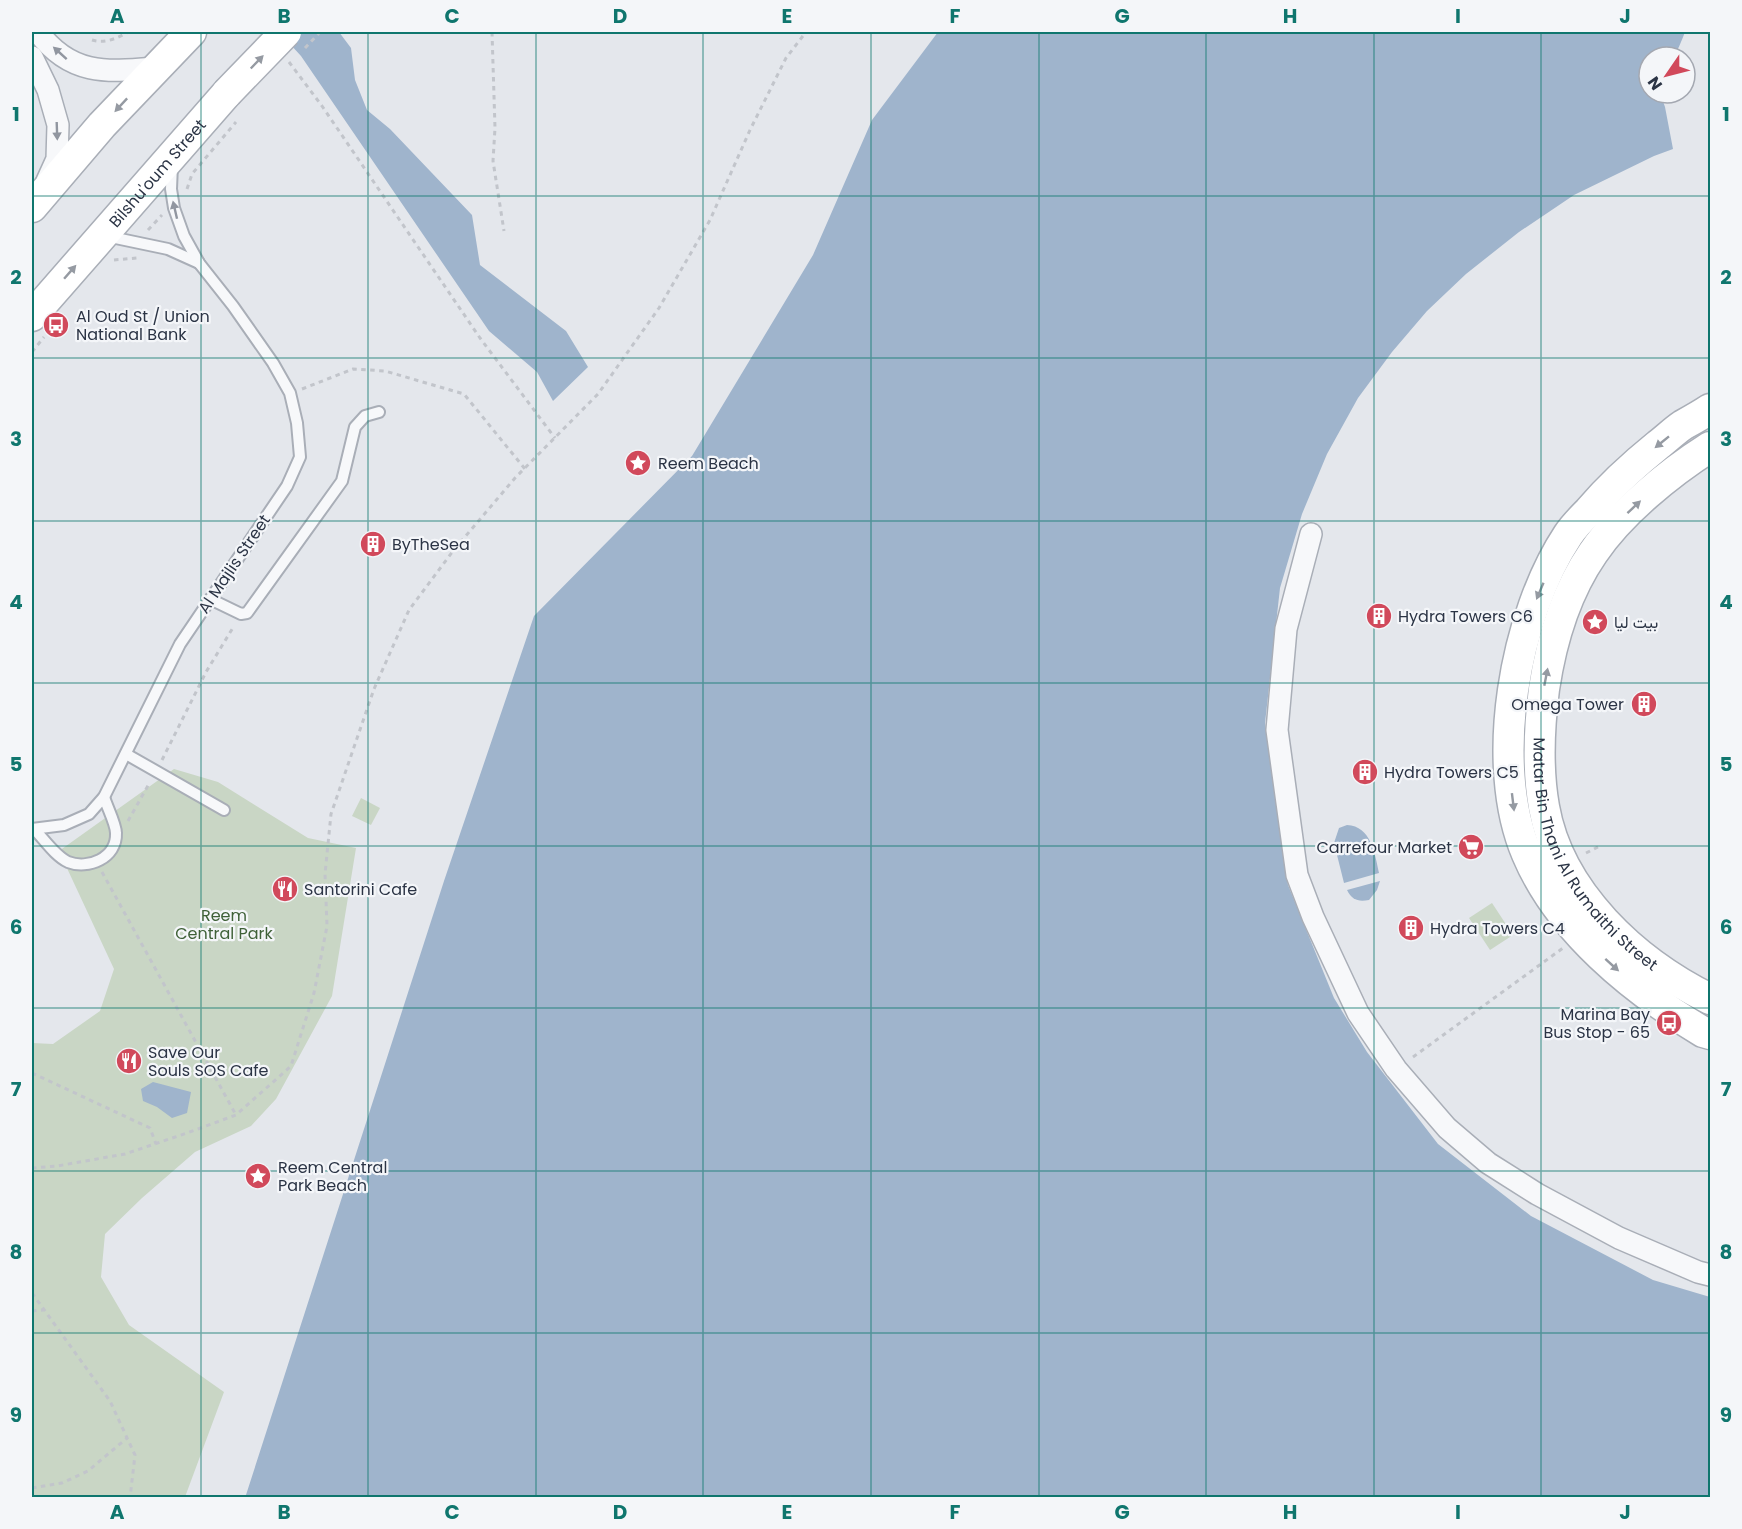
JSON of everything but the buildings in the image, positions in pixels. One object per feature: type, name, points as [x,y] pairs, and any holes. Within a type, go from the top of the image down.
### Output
[{"type":"street","points":[[38,32],[68,60],[91,69],[115,71],[174,49]]},
{"type":"street","name":"Bilshu'oum Street","points":[[32,316],[227,93],[287,46]]},
{"type":"street","points":[[34,204],[102,125],[174,49]]},
{"type":"street","points":[[32,57],[48,90],[58,125],[57,159],[34,204]]},
{"type":"street","name":"Matar Bin Thani Al Rumaithi Street","points":[[1710,409],[1683,425],[1621,476],[1569,534],[1535,602],[1515,673],[1509,723],[1510,780],[1514,813],[1526,853],[1546,890],[1581,935],[1611,966],[1684,1021],[1710,1034]]},
{"type":"street","name":"Matar Bin Thani Al Rumaithi Street","points":[[1710,447],[1636,504],[1592,553],[1562,616],[1553,647],[1543,698],[1539,739],[1544,808],[1553,839],[1569,874],[1587,900],[1632,948],[1657,968],[1710,999]]},
{"type":"street","points":[[1311,534],[1286,629],[1277,730],[1297,875],[1313,917],[1358,1013],[1396,1069],[1447,1128],[1488,1163],[1537,1194],[1619,1238],[1710,1275]]},
{"type":"lane","name":"Al Majlis Street","points":[[33,829],[64,825],[89,814],[104,797],[180,644],[287,486],[300,457],[297,423],[290,393],[233,306],[199,263],[184,236],[174,208],[171,189],[174,153]]},
{"type":"lane","name":"Al Majlis Street","points":[[103,235],[168,249],[199,263]]},
{"type":"lane","points":[[210,598],[241,614],[247,614],[342,481],[355,427],[365,416],[379,412]]},
{"type":"lane","points":[[126,754],[224,810]]},
{"type":"lane","points":[[33,829],[67,861],[89,865],[96,862],[103,858],[113,846],[117,833],[104,797]]},
{"type":"path","points":[[92,40],[98,42],[110,40],[128,32]]},
{"type":"path","points":[[492,32],[495,128],[493,161],[504,231]]},
{"type":"path","points":[[32,1168],[125,1154],[236,1115],[291,1066],[314,993],[327,926],[325,874],[331,814],[374,689],[409,609],[453,550],[525,469],[598,394],[659,308],[710,220],[750,130],[786,58],[806,32]]},
{"type":"path","points":[[287,46],[322,106],[480,338],[555,438]]},
{"type":"path","points":[[184,196],[192,174],[237,121]]},
{"type":"path","points":[[146,232],[167,209]]},
{"type":"path","points":[[290,393],[353,369],[385,371],[464,394],[525,469]]},
{"type":"path","points":[[117,833],[127,831],[126,824],[157,770],[206,672],[241,614]]},
{"type":"path","points":[[96,862],[236,1115]]},
{"type":"path","points":[[1396,1069],[1581,935]]},
{"type":"path","points":[[32,1073],[150,1128],[156,1144]]},
{"type":"path","points":[[32,1293],[110,1401],[135,1455],[130,1497]]},
{"type":"path","points":[[32,1311],[43,1310]]},
{"type":"path","points":[[32,1488],[62,1483],[88,1471],[127,1438]]},
{"type":"green space","name":"Reem Central Park","points":[[174,769],[218,782],[308,838],[356,848],[332,996],[276,1099],[251,1126],[195,1152],[105,1234],[101,1277],[129,1325],[224,1392],[185,1497],[32,1498],[32,1043],[53,1044],[100,1011],[114,969],[59,851]]},
{"type":"green space","points":[[361,798],[380,808],[371,825],[352,816]]},
{"type":"green space","points":[[1492,903],[1513,935],[1490,950],[1469,918]]},
{"type":"water","points":[[279,32],[339,32],[351,48],[355,80],[367,110],[390,129],[472,215],[480,265],[566,331],[588,367],[553,401],[537,372],[489,331],[301,56]]},
{"type":"water","points":[[938,32],[1685,32],[1679,45],[1637,45],[1637,105],[1664,105],[1673,149],[1574,195],[1519,232],[1466,274],[1427,311],[1392,352],[1358,398],[1327,454],[1302,514],[1280,588],[1265,723],[1288,885],[1334,998],[1367,1052],[1438,1144],[1531,1216],[1653,1280],[1710,1297],[1710,1497],[245,1498],[444,881],[534,616],[692,456],[813,255],[872,120]]},
{"type":"water","points":[[1347,825],[1362,830],[1367,836],[1379,873],[1344,883],[1334,843],[1339,828]]},
{"type":"water","points":[[1380,881],[1377,890],[1369,900],[1356,900],[1347,890]]},
{"type":"water","points":[[153,1082],[191,1092],[187,1113],[172,1118],[157,1107],[143,1101],[141,1089]]},
{"type":"place","name":"Al Oud St / Union National Bank","points":[[56,325]]},
{"type":"place","name":"Reem Beach","points":[[638,463]]},
{"type":"place","name":"ByTheSea","points":[[373,544]]},
{"type":"place","name":"Hydra Towers C6","points":[[1379,616]]},
{"type":"place","name":"بيت ليا","points":[[1595,622]]},
{"type":"place","name":"Omega Tower","points":[[1644,704]]},
{"type":"place","name":"Hydra Towers C5","points":[[1365,772]]},
{"type":"place","name":"Carrefour Market","points":[[1471,847]]},
{"type":"place","name":"Santorini Cafe","points":[[285,889]]},
{"type":"place","name":"Hydra Towers C4","points":[[1411,928]]},
{"type":"place","name":"Marina Bay Bus Stop - 65","points":[[1669,1023]]},
{"type":"place","name":"Save Our Souls SOS Cafe","points":[[129,1061]]},
{"type":"place","name":"Reem Central Park Beach","points":[[258,1176]]}]
